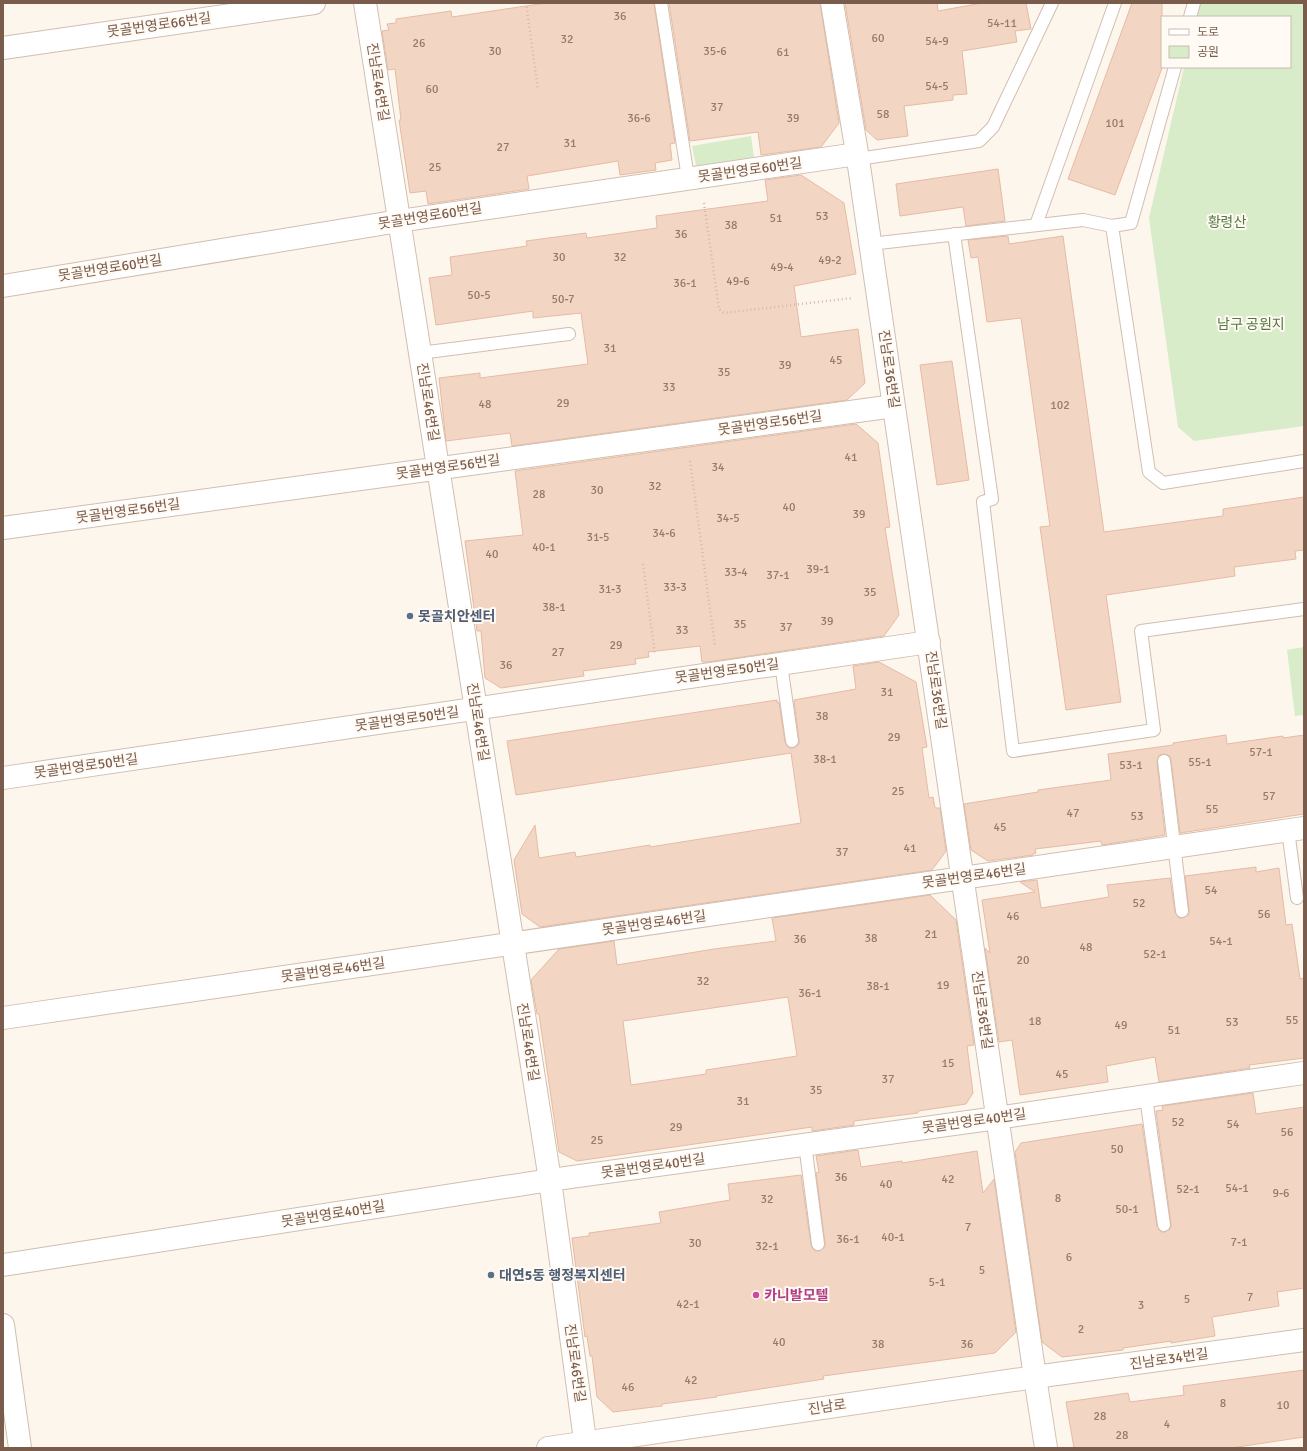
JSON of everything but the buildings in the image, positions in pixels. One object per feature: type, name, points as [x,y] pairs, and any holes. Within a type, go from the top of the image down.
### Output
[{"type":"street","name":"못골번영로66번길","points":[[3,48],[314,3]]},
{"type":"street","name":"진남로46번길","points":[[365,3],[550,1180],[586,1445]]},
{"type":"street","name":"진남로36번길","points":[[832,3],[858,157],[1035,1377]]},
{"type":"street","name":"못골번영로60번길","points":[[3,286],[399,220],[695,178],[858,157]]},
{"type":"street","name":"못골번영로56번길","points":[[3,528],[894,406]]},
{"type":"street","name":"못골번영로50번길","points":[[3,778],[929,642]]},
{"type":"street","name":"못골번영로46번길","points":[[3,1018],[1296,829]]},
{"type":"street","name":"못골번영로40번길","points":[[3,1265],[550,1180],[1304,1074]]},
{"type":"street","points":[[3,1325],[20,1448]]},
{"type":"street","name":"진남로34번길","points":[[1035,1377],[1304,1340]]},
{"type":"street","name":"진남로","points":[[548,1448],[586,1445],[1035,1377]]},
{"type":"street","points":[[1035,1377],[1046,1448]]},
{"type":"lane","points":[[661,3],[695,178]]},
{"type":"lane","points":[[858,157],[979,141],[993,127],[1052,3]]},
{"type":"lane","points":[[1036,225],[1115,3]]},
{"type":"lane","points":[[1190,16],[1194,3]]},
{"type":"lane","points":[[870,244],[1083,220],[1112,226],[1131,223],[1175,68]]},
{"type":"lane","points":[[1112,226],[1149,472],[1163,483],[1304,461]]},
{"type":"lane","points":[[954,234],[992,499],[983,502],[1013,751],[1154,730],[1142,632],[1304,609]]},
{"type":"lane","points":[[420,353],[569,334]]},
{"type":"lane","points":[[781,664],[792,741]]},
{"type":"lane","points":[[1164,761],[1182,911]]},
{"type":"lane","points":[[1296,829],[1297,898]]},
{"type":"lane","points":[[1146,1096],[1164,1225]]},
{"type":"lane","points":[[804,1144],[818,1244]]},
{"type":"path","points":[[526,3],[538,90]]},
{"type":"path","points":[[695,178],[719,309],[724,313],[878,294]]},
{"type":"path","points":[[686,434],[719,673]]},
{"type":"path","points":[[643,564],[659,682]]},
{"type":"green space","name":"황령산","points":[[1199,3],[1304,3],[1304,426],[1194,441],[1178,427],[1149,218],[1184,68],[1291,68],[1291,16],[1196,16]]},
{"type":"green space","points":[[751,136],[754,157],[696,166],[692,146]]},
{"type":"green space","points":[[1304,647],[1304,715],[1295,716],[1287,650]]},
{"type":"place","name":"못골치안센터","points":[[410,616]]},
{"type":"place","name":"대연5동 행정복지센터","points":[[491,1275]]},
{"type":"place","name":"카니발모텔","points":[[756,1295]]},
{"type":"park label","name":"남구 공원지","points":[[1251,324]]}]
